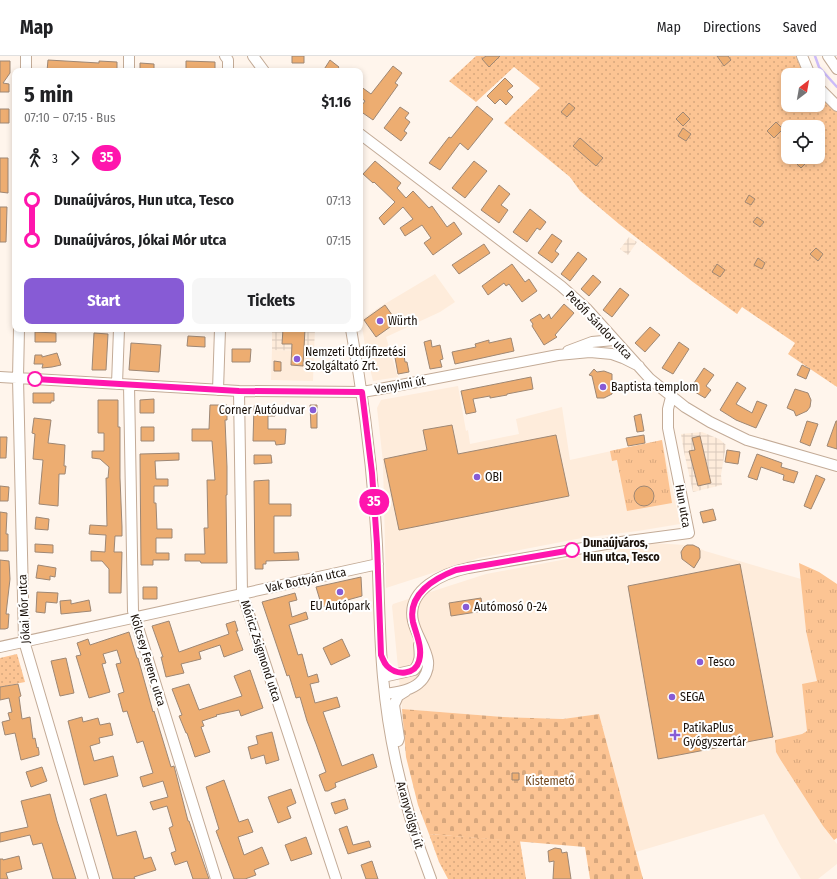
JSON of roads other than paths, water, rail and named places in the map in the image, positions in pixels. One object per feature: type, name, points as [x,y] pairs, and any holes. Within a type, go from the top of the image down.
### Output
[{"type":"street","points":[[26,56],[26,68]]},
{"type":"street","points":[[129,56],[129,68]]},
{"type":"street","points":[[225,56],[228,60],[228,68]]},
{"type":"street","points":[[253,56],[262,68]]},
{"type":"street","points":[[802,56],[807,68]]},
{"type":"street","points":[[828,56],[837,69]]},
{"type":"street","points":[[825,94],[837,106]]},
{"type":"street","name":"Petőfi Sándor utca","points":[[363,136],[561,286],[587,309],[650,379],[671,397],[710,422],[747,440],[837,466]]},
{"type":"street","name":"Jókai Mór utca","points":[[19,332],[18,378],[24,642],[94,879]]},
{"type":"street","points":[[117,384],[119,332]]},
{"type":"street","points":[[218,390],[220,332]]},
{"type":"street","name":"Aranyvölgyi út","points":[[352,332],[362,392],[372,473],[378,564],[381,655],[385,694],[394,750],[404,798],[413,832],[431,879]]},
{"type":"street","name":"Venyimi út","points":[[558,355],[592,342],[614,340]]},
{"type":"street","name":"Venyimi út","points":[[0,377],[239,391],[362,392],[380,390],[558,355],[590,352],[612,354],[639,366]]},
{"type":"street","name":"Kölcsey Ferenc utca","points":[[129,384],[133,611],[216,879]]},
{"type":"street","name":"Móricz Zsigmond utca","points":[[239,391],[242,594],[336,879]]},
{"type":"street","name":"Hun utca","points":[[385,694],[410,688],[421,681],[428,669],[428,659],[418,637],[413,621],[412,614],[414,602],[422,590],[446,574],[468,568],[600,545],[689,532],[668,428],[668,409],[671,397]]},
{"type":"street","name":"Vak Bottyán utca","points":[[0,647],[378,564]]},
{"type":"street","name":"Hun utca","points":[[383,677],[414,670],[418,664],[420,653],[418,637]]},
{"type":"street","points":[[381,655],[384,662],[391,669],[402,673]]},
{"type":"street","name":"Aranyvölgyi út","points":[[394,750],[399,738],[394,705],[398,696],[410,688]]},
{"type":"waterway","points":[[815,56],[819,67],[837,87]]},
{"type":"place","name":"Würth","points":[[380,321]]},
{"type":"place","name":"Nemzeti Útdíjfizetési Szolgáltató Zrt.","points":[[297,359]]},
{"type":"place","name":"Baptista templom","points":[[603,387]]},
{"type":"place","name":"Corner Autóudvar","points":[[313,410]]},
{"type":"place","name":"OBI","points":[[477,477]]},
{"type":"place","name":"Dunaújváros, Hun utca, Tesco","points":[[572,550]]},
{"type":"place","name":"EU Autópark","points":[[340,592]]},
{"type":"place","name":"Autómosó 0-24","points":[[466,607]]},
{"type":"place","name":"Tesco","points":[[700,662]]},
{"type":"place","name":"SEGA","points":[[672,697]]},
{"type":"place","name":"PatikaPlus Gyógyszertár","points":[[675,735]]},
{"type":"park label","name":"Kistemető","points":[[550,781]]}]
